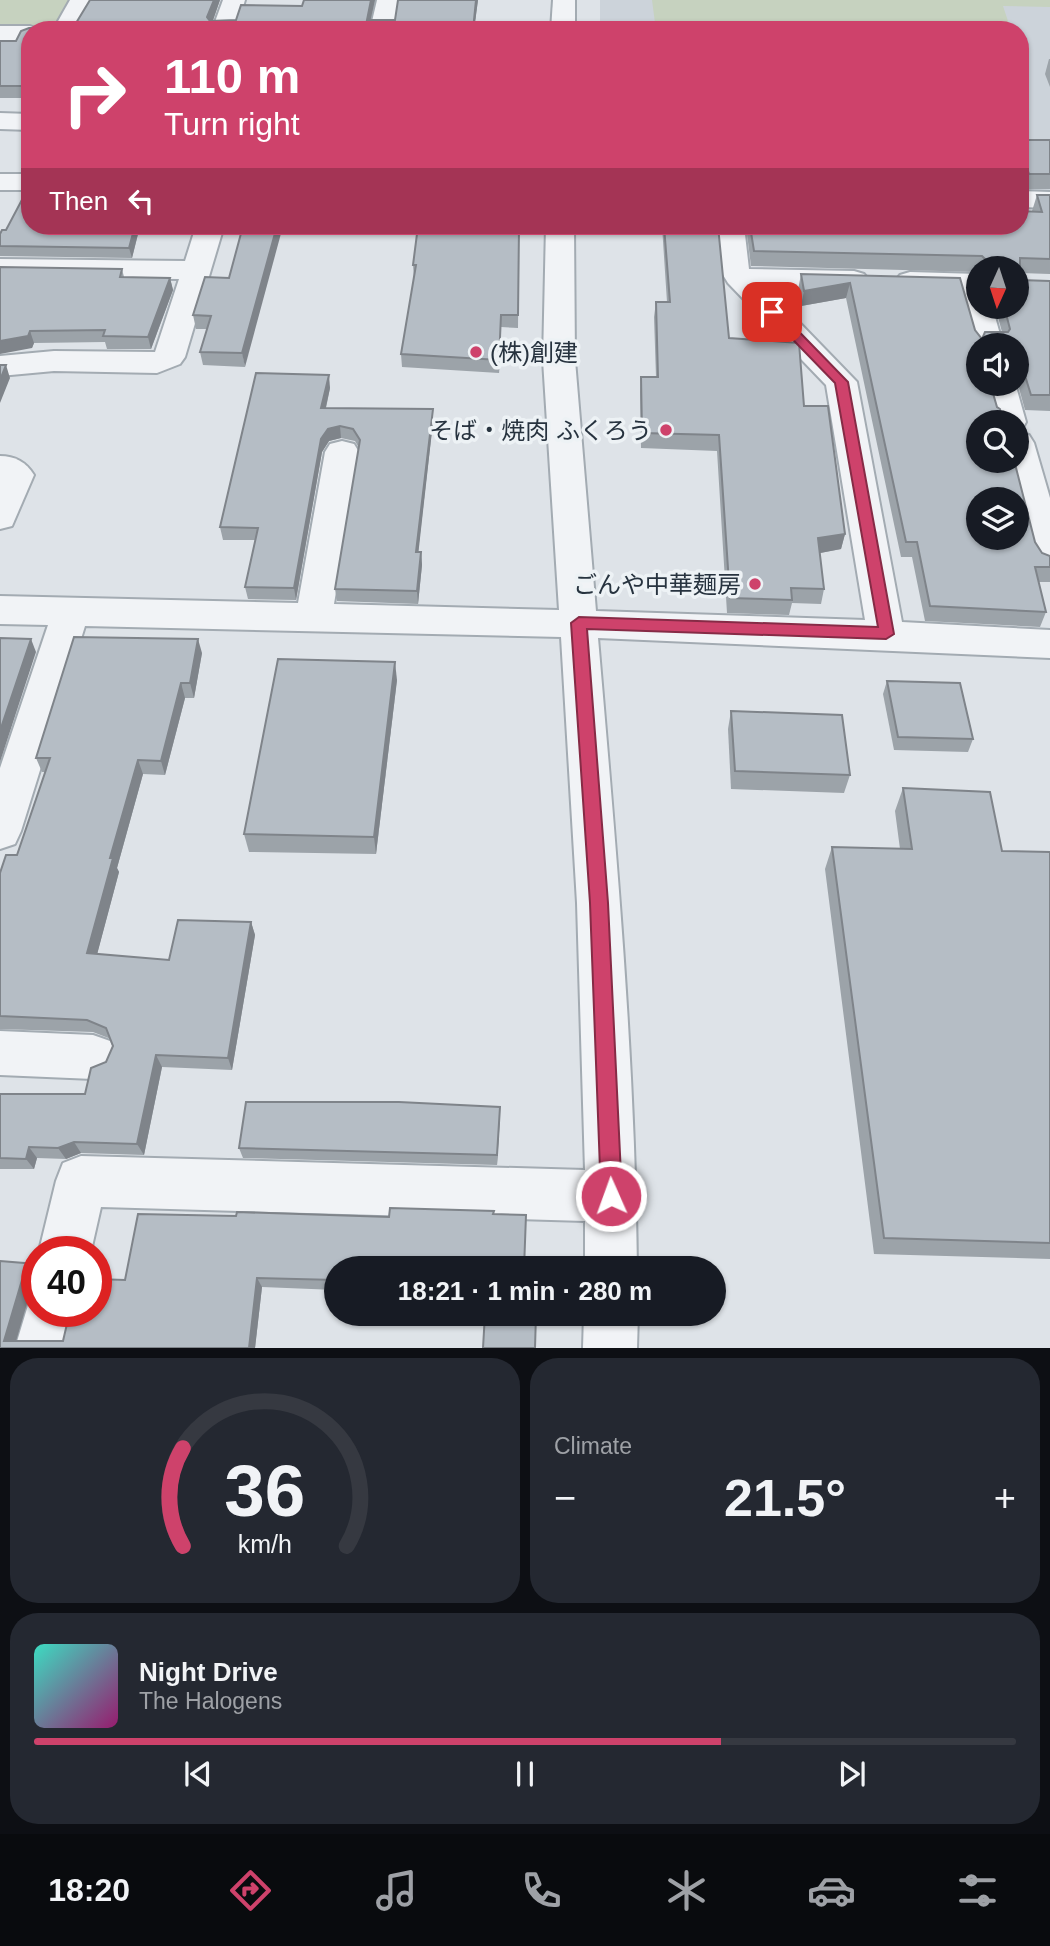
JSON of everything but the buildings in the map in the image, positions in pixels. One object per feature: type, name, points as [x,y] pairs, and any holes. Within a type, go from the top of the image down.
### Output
[{"type":"street","points":[[70,21],[80,0]]},
{"type":"street","points":[[227,21],[234,0]]},
{"type":"street","points":[[384,21],[388,0]]},
{"type":"street","points":[[563,21],[564,0]]},
{"type":"street","points":[[0,33],[21,33]]},
{"type":"street","points":[[0,121],[21,122]]},
{"type":"street","points":[[1029,199],[1050,200]]},
{"type":"street","points":[[0,366],[54,362],[157,363],[169,357],[207,235]]},
{"type":"street","points":[[561,235],[559,360],[599,903],[611,1256]]},
{"type":"street","points":[[731,235],[734,270],[738,276],[841,382],[886,634]]},
{"type":"street","points":[[0,268],[195,270]]},
{"type":"street","points":[[738,276],[966,283]]},
{"type":"street","points":[[314,616],[342,452]]},
{"type":"street","points":[[0,467],[5,467],[17,475],[0,517]]},
{"type":"street","points":[[1026,473],[1050,557]]},
{"type":"street","points":[[0,610],[579,623],[886,634],[1050,644]]},
{"type":"street","points":[[0,831],[10,766],[71,612]]},
{"type":"street","points":[[0,1053],[93,1057]]},
{"type":"street","points":[[68,1236],[81,1181],[611,1196]]},
{"type":"street","points":[[610,1348],[611,1326]]},
{"type":"street","points":[[42,1348],[47,1327]]},
{"type":"shaded area","points":[[600,0],[1050,0],[1050,196],[1029,195],[1029,21],[600,21]]},
{"type":"green space","points":[[0,0],[81,0],[70,21],[21,21],[21,32],[0,33]]},
{"type":"green space","points":[[652,0],[1050,0],[1050,7],[1003,6],[1008,21],[655,21]]},
{"type":"place","name":"(株)創建","points":[[476,352]]},
{"type":"place","name":"そば・焼肉 ふくろう","points":[[666,430]]},
{"type":"place","name":"ごんや中華麺房","points":[[755,584]]},
{"type":"route","points":[[611,1196],[599,903],[579,623],[886,634],[841,382],[772,312]]}]
